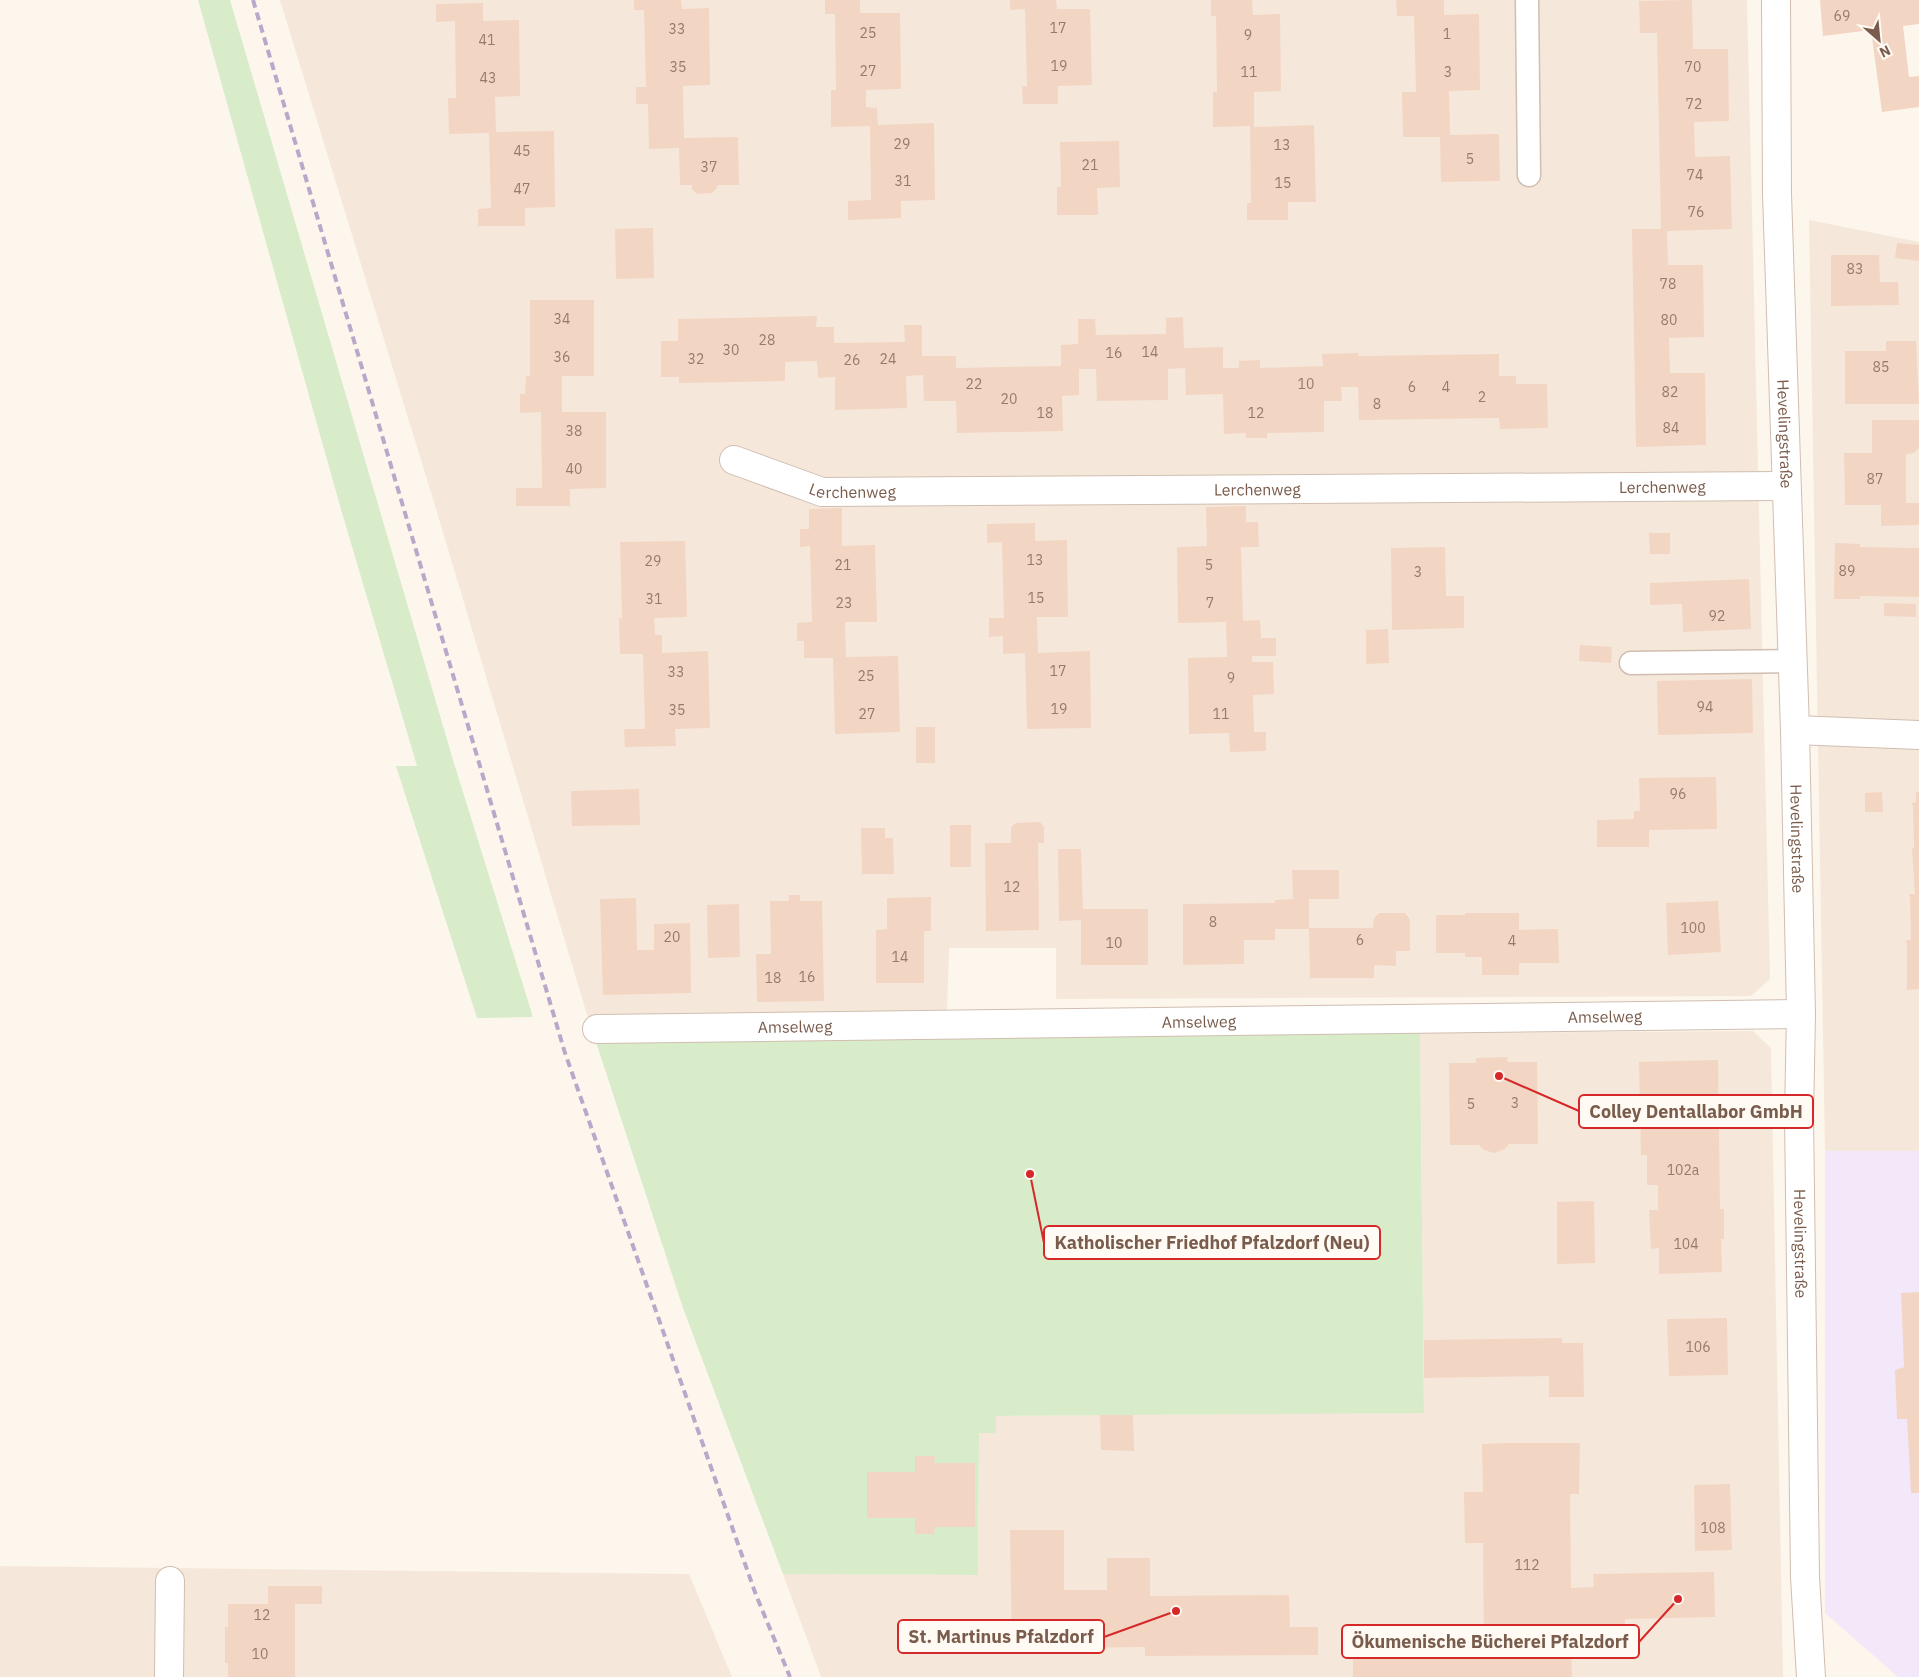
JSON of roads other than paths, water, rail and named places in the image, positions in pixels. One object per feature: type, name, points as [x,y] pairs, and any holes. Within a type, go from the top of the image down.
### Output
[{"type":"street","name":"Hevelingstraße","points":[[1776,0],[1777,194],[1795,730],[1801,1014],[1799,1116],[1805,1577],[1811,1677]]},
{"type":"street","name":"Lerchenweg","points":[[734,460],[822,492],[1786,486]]},
{"type":"street","points":[[1795,730],[1919,734]]},
{"type":"street","name":"Amselweg","points":[[597,1029],[1801,1014]]},
{"type":"street","points":[[169,1677],[170,1581]]},
{"type":"lane","points":[[1527,0],[1529,175]]},
{"type":"lane","points":[[1631,663],[1792,661]]},
{"type":"railway","points":[[253,0],[565,1053],[756,1595],[790,1677]]},
{"type":"place","name":"Colley Dentallabor GmbH","points":[[1499,1076]]},
{"type":"place","name":"Katholischer Friedhof Pfalzdorf (Neu)","points":[[1030,1174]]},
{"type":"place","name":"Ökumenische Bücherei Pfalzdorf","points":[[1678,1599]]},
{"type":"place","name":"St. Martinus Pfalzdorf","points":[[1176,1611]]}]
